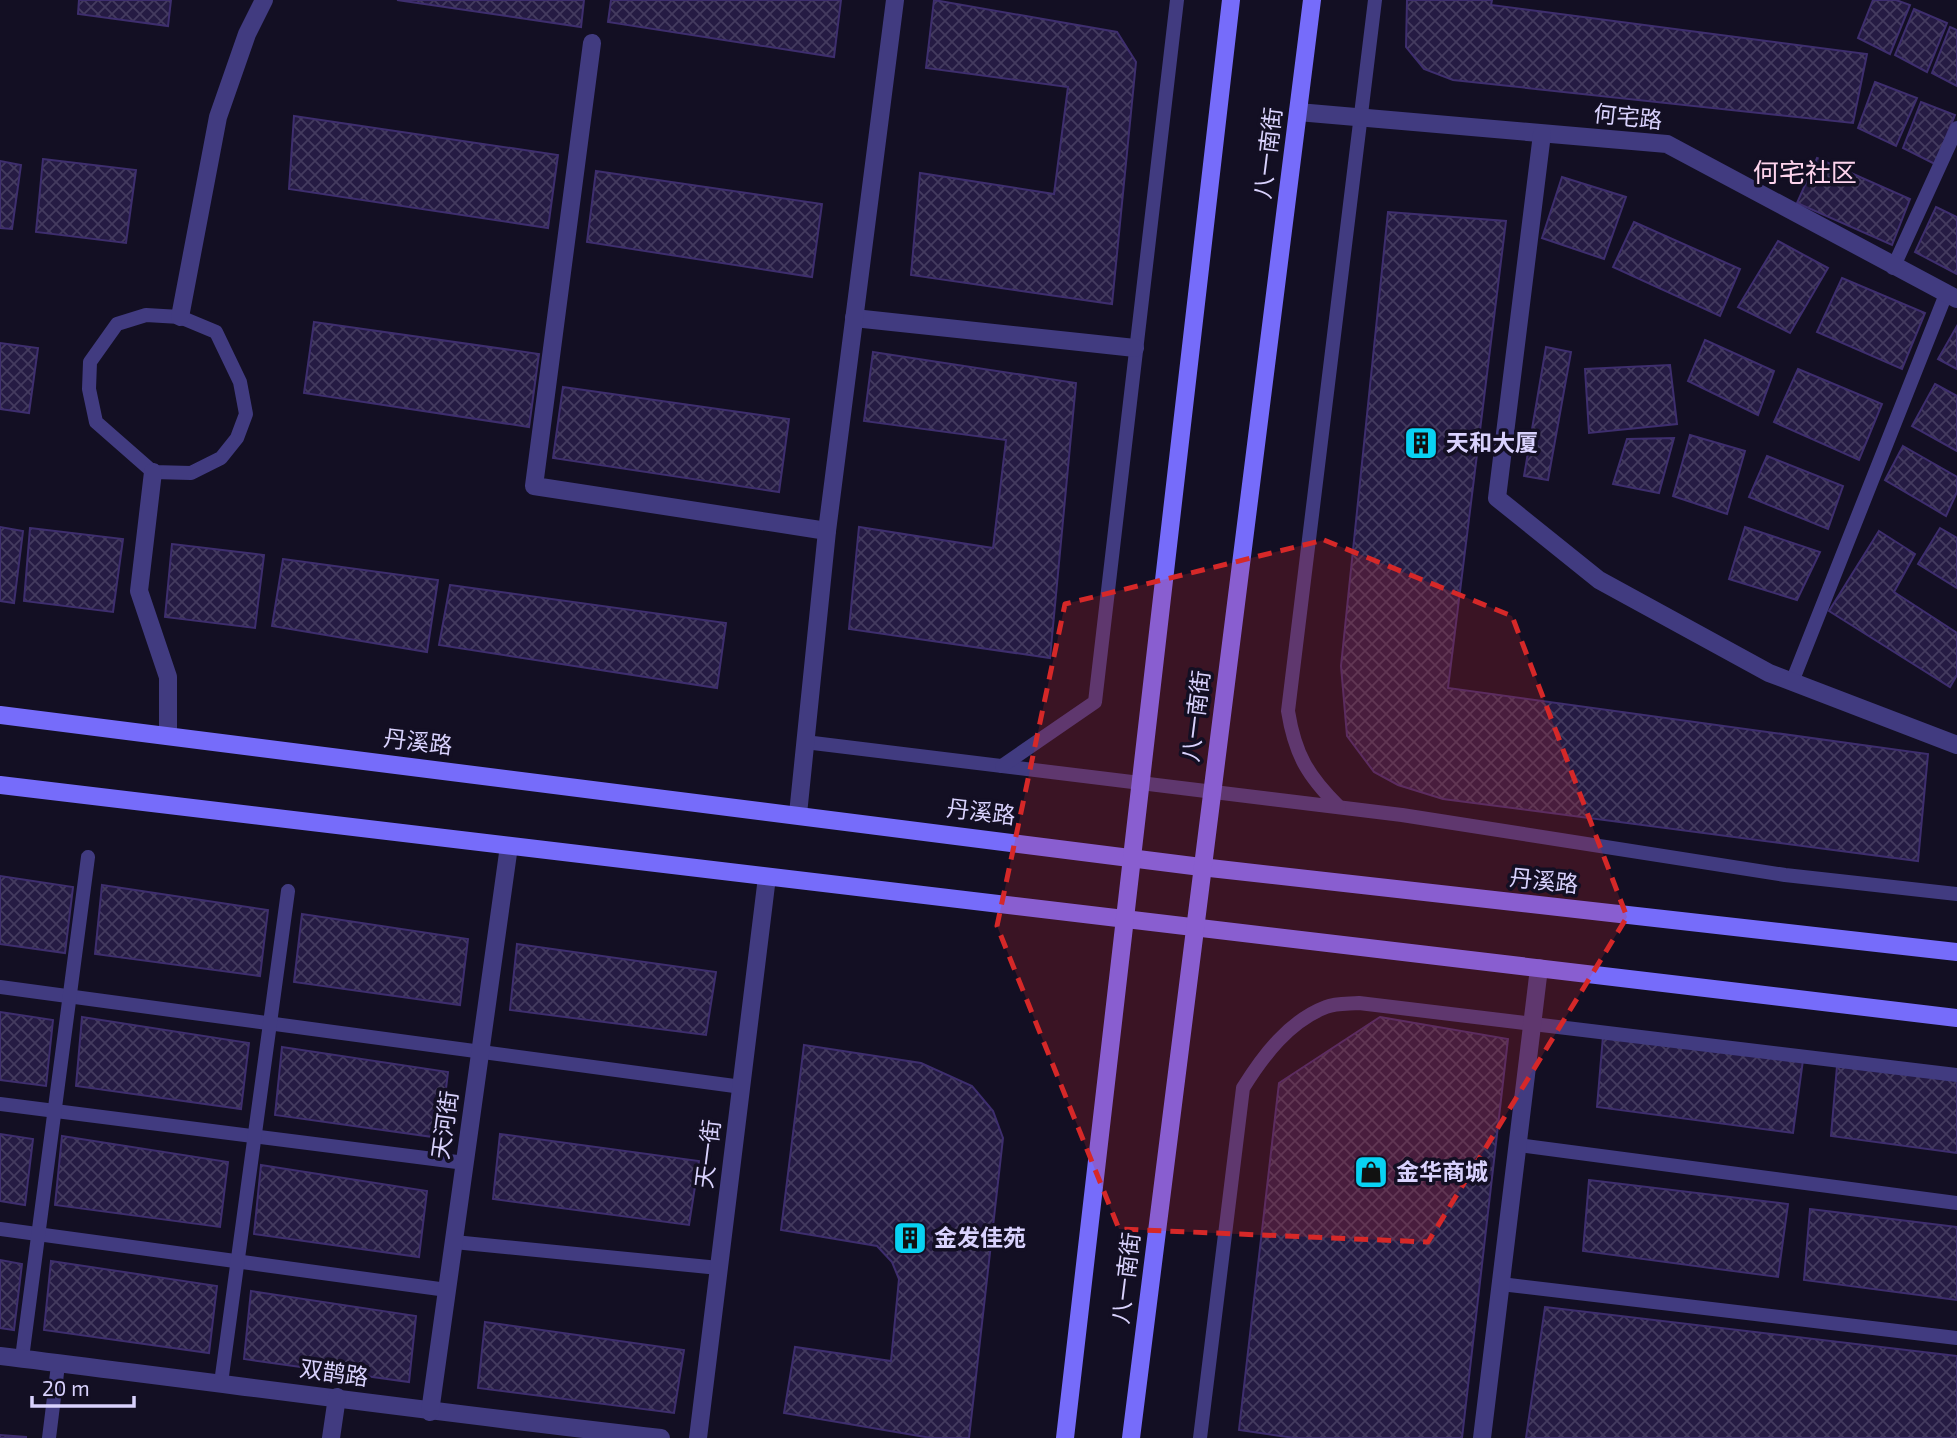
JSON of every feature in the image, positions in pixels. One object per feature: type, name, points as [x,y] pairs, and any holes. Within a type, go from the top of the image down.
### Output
[{"type":"main road","name":"八一南街","points":[[1065,1438],[1231,0]]},
{"type":"main road","name":"八一南街","points":[[1131,1438],[1312,0]]},
{"type":"main road","name":"丹溪路","points":[[0,715],[1132,856],[1201,867],[1957,952]]},
{"type":"main road","points":[[0,785],[1957,1018]]},
{"type":"street","points":[[180,317],[218,117],[247,34],[264,0]]},
{"type":"street","points":[[798,814],[827,531],[895,0]]},
{"type":"street","points":[[592,43],[534,486],[827,531]]},
{"type":"street","name":"何宅路","points":[[1298,113],[1667,144],[1952,297]]},
{"type":"street","points":[[1542,134],[1497,498],[1600,580],[1769,673],[1957,745]]},
{"type":"street","points":[[854,318],[1135,348]]},
{"type":"street","points":[[153,472],[139,592],[168,677],[169,736]]},
{"type":"street","name":"天河街","points":[[430,1412],[509,846]]},
{"type":"street","name":"天一街","points":[[698,1438],[767,877]]},
{"type":"street","points":[[1482,1438],[1539,968]]},
{"type":"street","name":"双鹊路","points":[[0,1356],[337,1397],[430,1412],[661,1438]]},
{"type":"street","points":[[331,1438],[337,1397]]},
{"type":"lane","points":[[1002,766],[1095,702],[1178,0]]},
{"type":"lane","points":[[1339,807],[1314,782],[1294,745],[1288,711],[1375,0]]},
{"type":"lane","points":[[1894,268],[1957,128]]},
{"type":"lane","points":[[1792,682],[1952,297]]},
{"type":"lane","points":[[146,316],[180,317],[216,332],[240,382],[246,414],[237,438],[220,458],[191,474],[153,472],[96,422],[89,389],[90,362],[117,324],[146,316]]},
{"type":"lane","points":[[805,742],[1339,807],[1785,875],[1957,894]]},
{"type":"lane","points":[[22,1358],[88,857]]},
{"type":"lane","points":[[221,1383],[288,891]]},
{"type":"lane","points":[[0,987],[741,1087]]},
{"type":"lane","points":[[1200,1438],[1243,1088],[1263,1056],[1290,1029],[1326,1007],[1359,1003],[1957,1075]]},
{"type":"lane","points":[[0,1104],[464,1163]]},
{"type":"lane","points":[[1518,1145],[1957,1203]]},
{"type":"lane","points":[[0,1229],[447,1290]]},
{"type":"lane","points":[[454,1242],[719,1268]]},
{"type":"lane","points":[[1501,1284],[1957,1338]]},
{"type":"lane","points":[[49,1438],[58,1365]]},
{"type":"highlighted area","points":[[1324,540],[1512,616],[1627,917],[1428,1242],[1119,1229],[997,926],[1065,604]]},
{"type":"building","points":[[79,0],[171,0],[168,26],[78,14]]},
{"type":"building","points":[[397,0],[584,0],[581,27]]},
{"type":"building","points":[[611,0],[841,0],[834,57],[608,22]]},
{"type":"building","points":[[934,0],[1117,32],[1136,62],[1112,304],[911,275],[920,173],[1054,194],[1068,87],[926,68]]},
{"type":"building","points":[[1407,0],[1492,0],[1491,5],[1867,54],[1853,123],[1453,80],[1424,69],[1406,47]]},
{"type":"building","points":[[1873,0],[1896,0],[1910,5],[1890,54],[1858,38]]},
{"type":"building","points":[[1914,9],[1947,23],[1927,72],[1895,55]]},
{"type":"building","points":[[1950,27],[1957,30],[1957,86],[1932,73]]},
{"type":"building","points":[[1875,82],[1917,98],[1896,146],[1858,128]]},
{"type":"building","points":[[1921,102],[1955,115],[1935,164],[1903,148]]},
{"type":"building","points":[[294,116],[558,155],[548,228],[289,189]]},
{"type":"building","points":[[1817,158],[1910,199],[1892,245],[1797,203]]},
{"type":"building","points":[[43,159],[136,170],[126,243],[36,232]]},
{"type":"building","points":[[0,161],[21,165],[12,229],[0,228]]},
{"type":"building","points":[[596,171],[822,204],[812,277],[587,242]]},
{"type":"building","points":[[1562,177],[1626,197],[1604,259],[1542,238]]},
{"type":"building","points":[[1936,207],[1957,217],[1957,274],[1915,252]]},
{"type":"building","name":"天和大厦","points":[[1388,212],[1506,221],[1448,688],[1928,754],[1918,861],[1443,799],[1398,785],[1374,772],[1347,736],[1341,666]]},
{"type":"building","points":[[1634,222],[1740,269],[1720,316],[1613,267]]},
{"type":"building","points":[[1778,241],[1828,268],[1790,333],[1738,307]]},
{"type":"building","points":[[1842,278],[1925,313],[1902,369],[1817,332]]},
{"type":"building","points":[[314,322],[539,354],[529,427],[304,393]]},
{"type":"building","points":[[1957,326],[1957,369],[1938,359]]},
{"type":"building","points":[[1705,340],[1774,371],[1758,415],[1688,381]]},
{"type":"building","points":[[0,343],[38,348],[29,413],[0,409]]},
{"type":"building","points":[[1546,347],[1571,352],[1548,480],[1524,476]]},
{"type":"building","points":[[873,352],[1076,383],[1050,658],[849,629],[859,527],[993,548],[1006,440],[864,421]]},
{"type":"building","points":[[1670,365],[1677,424],[1589,433],[1585,369]]},
{"type":"building","points":[[1798,369],[1882,404],[1859,460],[1774,422]]},
{"type":"building","points":[[1935,384],[1957,396],[1957,451],[1912,426]]},
{"type":"building","points":[[563,387],[789,419],[779,492],[553,458]]},
{"type":"building","points":[[1690,435],[1745,451],[1727,514],[1673,496]]},
{"type":"building","points":[[1674,438],[1659,493],[1613,484],[1627,439]]},
{"type":"building","points":[[1903,446],[1957,477],[1957,492],[1946,516],[1885,480]]},
{"type":"building","points":[[1767,456],[1843,486],[1828,529],[1749,497]]},
{"type":"building","points":[[0,527],[23,531],[14,603],[0,601]]},
{"type":"building","points":[[1745,527],[1820,552],[1797,600],[1729,579]]},
{"type":"building","points":[[30,528],[123,539],[113,612],[24,601]]},
{"type":"building","points":[[1940,528],[1957,538],[1957,588],[1918,564]]},
{"type":"building","points":[[1879,531],[1915,554],[1894,592],[1957,633],[1957,675],[1950,687],[1829,611]]},
{"type":"building","points":[[172,544],[264,555],[255,628],[165,617]]},
{"type":"building","points":[[283,559],[438,580],[427,652],[272,626]]},
{"type":"building","points":[[450,585],[726,623],[717,688],[439,645]]},
{"type":"building","points":[[0,876],[73,887],[65,953],[0,944]]},
{"type":"building","points":[[102,885],[268,910],[260,976],[95,954]]},
{"type":"building","points":[[302,914],[468,939],[460,1005],[294,982]]},
{"type":"building","points":[[517,944],[716,972],[706,1035],[510,1010]]},
{"type":"building","points":[[0,1012],[53,1020],[46,1086],[0,1080]]},
{"type":"building","points":[[82,1017],[249,1043],[241,1109],[76,1086]]},
{"type":"building","points":[[1380,1017],[1508,1039],[1462,1438],[1294,1438],[1239,1430],[1279,1083]]},
{"type":"building","points":[[1603,1036],[1803,1060],[1793,1133],[1597,1107]]},
{"type":"building","name":"金发佳苑","points":[[804,1045],[921,1063],[972,1086],[993,1111],[1003,1138],[969,1438],[931,1438],[784,1413],[795,1347],[891,1361],[899,1279],[892,1262],[877,1246],[781,1230]]},
{"type":"building","points":[[282,1047],[448,1072],[440,1138],[275,1115]]},
{"type":"building","points":[[1837,1066],[1957,1080],[1957,1153],[1831,1136]]},
{"type":"building","points":[[0,1134],[33,1139],[25,1205],[0,1201]]},
{"type":"building","points":[[500,1134],[699,1161],[689,1225],[493,1199]]},
{"type":"building","points":[[62,1136],[228,1162],[220,1227],[55,1205]]},
{"type":"building","points":[[261,1165],[427,1191],[419,1257],[254,1234]]},
{"type":"building","points":[[1589,1180],[1788,1204],[1778,1277],[1583,1251]]},
{"type":"building","points":[[1810,1209],[1957,1227],[1957,1300],[1804,1280]]},
{"type":"building","points":[[0,1260],[22,1264],[14,1330],[0,1328]]},
{"type":"building","points":[[51,1261],[217,1286],[209,1353],[44,1330]]},
{"type":"building","points":[[251,1291],[416,1316],[409,1382],[244,1359]]},
{"type":"building","points":[[1545,1307],[1957,1356],[1957,1438],[1526,1438]]},
{"type":"building","points":[[485,1322],[684,1350],[674,1413],[478,1388]]},
{"type":"building","points":[[0,1435],[26,1437],[26,1438],[0,1438]]},
{"type":"place","name":"天和大厦","points":[[1421,443]]},
{"type":"place","name":"金华商城","points":[[1371,1172]]},
{"type":"place","name":"金发佳苑","points":[[910,1238]]},
{"type":"district","name":"何宅社区","points":[[1805,173]]}]
